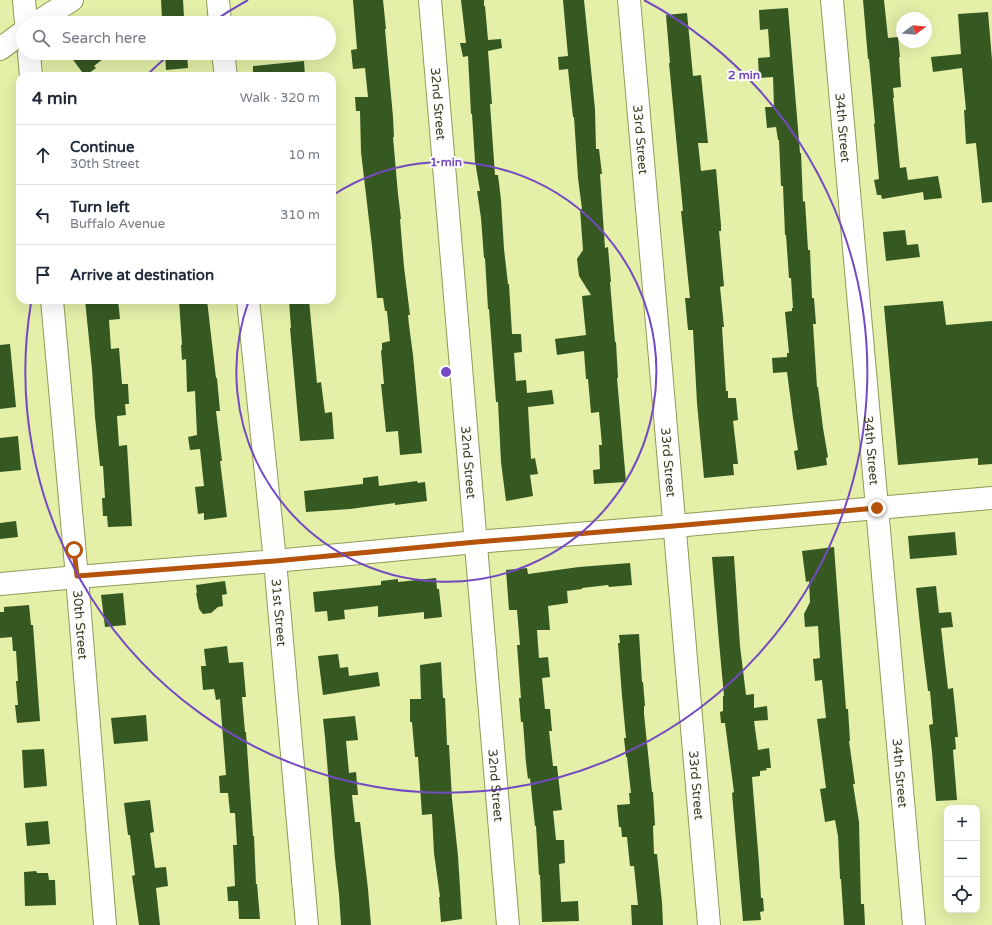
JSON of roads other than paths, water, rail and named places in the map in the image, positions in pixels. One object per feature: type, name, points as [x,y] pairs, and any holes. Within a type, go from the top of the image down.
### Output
[{"type":"street","points":[[24,0],[25,16]]},
{"type":"street","points":[[47,16],[72,0]]},
{"type":"street","points":[[218,0],[219,16]]},
{"type":"street","name":"32nd Street","points":[[430,0],[508,925]]},
{"type":"street","name":"33rd Street","points":[[629,0],[709,925]]},
{"type":"street","name":"34th Street","points":[[832,0],[914,925]]},
{"type":"street","points":[[0,49],[16,37]]},
{"type":"street","points":[[30,60],[31,72]]},
{"type":"street","points":[[225,60],[226,72]]},
{"type":"street","name":"30th Street","points":[[52,304],[77,576],[105,925]]},
{"type":"street","name":"31st Street","points":[[248,304],[275,561],[307,925]]},
{"type":"street","points":[[0,584],[77,576],[275,561],[476,542],[992,498]]}]
